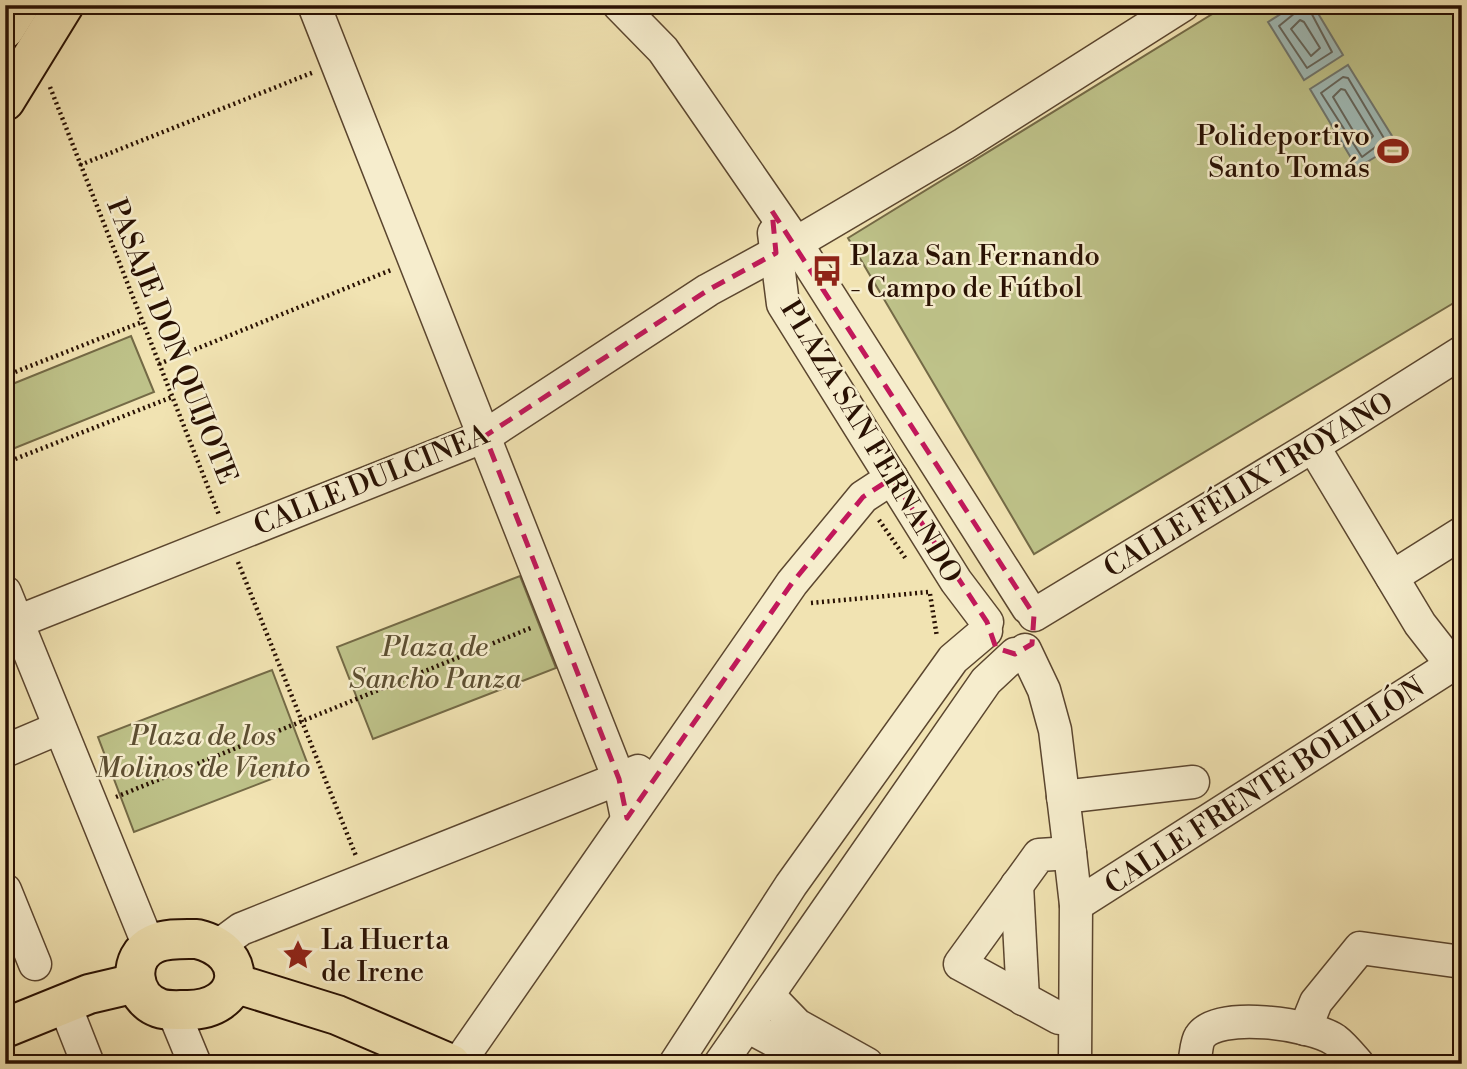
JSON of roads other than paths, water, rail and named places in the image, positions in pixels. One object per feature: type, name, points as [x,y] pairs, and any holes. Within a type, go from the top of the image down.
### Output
[{"type":"main road","points":[[5,29],[20,5]]},
{"type":"main road","points":[[5,101],[64,5]]},
{"type":"main road","points":[[197,940],[218,946],[233,967],[234,983],[230,993],[216,1006],[167,1010],[149,1003],[136,983],[135,967],[140,956],[154,943],[197,940]]},
{"type":"main road","points":[[5,1028],[89,993],[136,983]]},
{"type":"main road","points":[[234,983],[337,1016],[451,1064]]},
{"type":"street","points":[[314,5],[619,779],[627,818]]},
{"type":"street","points":[[618,5],[663,50],[772,211],[786,248]]},
{"type":"street","name":"CALLE DULCINEA","points":[[17,622],[485,436],[708,290],[786,248],[964,144],[1183,5]]},
{"type":"street","name":"PLAZA SAN FERNANDO","points":[[786,248],[783,304],[956,581],[987,626]]},
{"type":"street","name":"PLAZA SAN FERNANDO","points":[[786,248],[1031,611]]},
{"type":"street","name":"CALLE FÉLIX TROYANO","points":[[1031,611],[1313,446],[1462,352]]},
{"type":"street","points":[[1313,446],[1420,624],[1457,668]]},
{"type":"street","points":[[458,1064],[775,607],[863,497],[892,478]]},
{"type":"street","points":[[1392,577],[1462,533]]},
{"type":"street","points":[[5,592],[145,934],[154,943]]},
{"type":"street","points":[[675,1064],[791,884],[953,659],[987,626],[999,606],[1018,603],[1031,611],[1037,635],[986,681],[720,1064]]},
{"type":"street","points":[[987,626],[996,649],[1020,652]]},
{"type":"street","points":[[1020,652],[1044,690],[1055,730],[1076,905],[1075,1064]]},
{"type":"street","name":"CALLE FRENTE BOLILLÓN","points":[[1076,905],[1457,668]]},
{"type":"street","points":[[5,751],[59,729]]},
{"type":"street","points":[[218,946],[241,929],[668,758]]},
{"type":"street","points":[[1063,797],[1193,782]]},
{"type":"street","points":[[1070,853],[1039,855],[960,964],[1059,1018],[1074,1017]]},
{"type":"street","points":[[1017,885],[1023,999]]},
{"type":"street","points":[[5,890],[35,964]]},
{"type":"street","points":[[1305,1029],[1316,1002],[1360,948],[1462,962]]},
{"type":"street","points":[[769,996],[797,1025],[867,1064]]},
{"type":"street","points":[[64,1003],[88,1064]]},
{"type":"street","points":[[167,1010],[176,1018],[195,1064]]},
{"type":"street","points":[[1194,1064],[1199,1038],[1211,1027],[1234,1021],[1305,1029],[1334,1040],[1358,1064]]},
{"type":"street","points":[[747,1026],[818,1064]]},
{"type":"water","points":[[1295,5],[1313,5],[1343,55],[1304,80],[1268,22]]},
{"type":"water","points":[[1348,65],[1397,144],[1357,168],[1310,89]]},
{"type":"place","name":"Polideportivo Santo Tomás","points":[[1393,151]]},
{"type":"place","name":"Plaza San Fernando - Campo de Fútbol","points":[[827,271]]},
{"type":"place","name":"La Huerta de Irene","points":[[298,955]]},
{"type":"park label","name":"Plaza de Sancho Panza","points":[[435,662]]},
{"type":"park label","name":"Plaza de los Molinos de Viento","points":[[203,751]]}]
